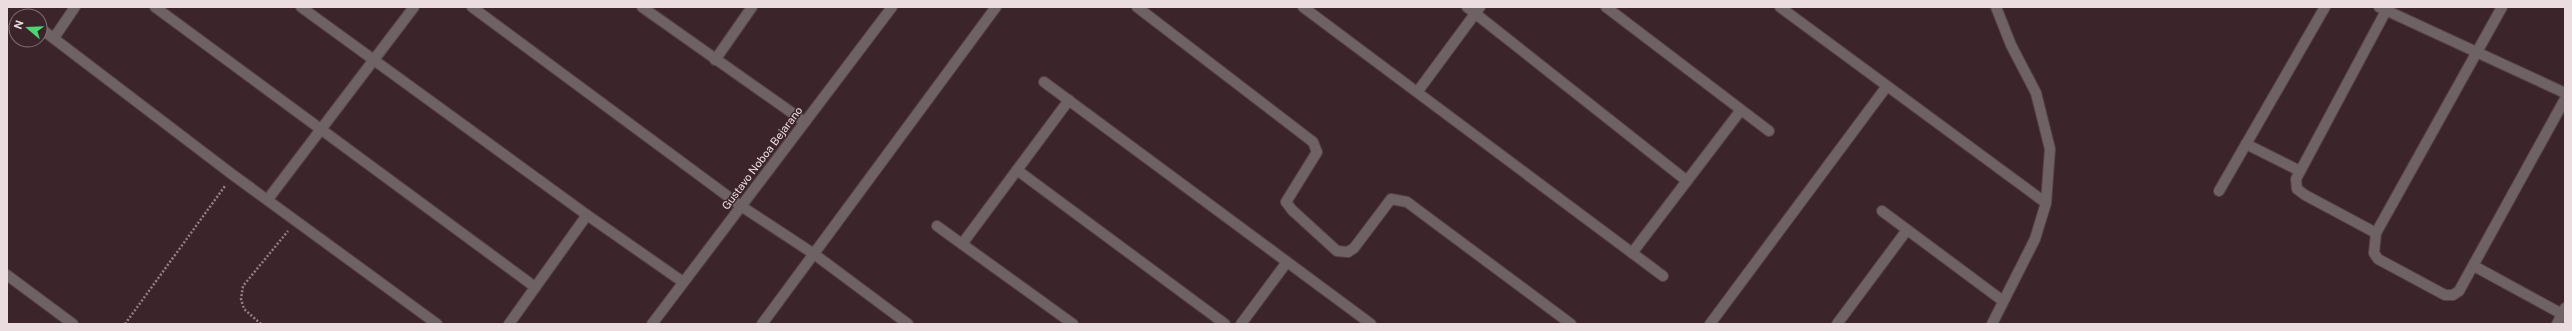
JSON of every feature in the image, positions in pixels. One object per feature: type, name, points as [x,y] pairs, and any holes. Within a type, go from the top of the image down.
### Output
[{"type":"street","points":[[54,38],[75,7]]},
{"type":"street","points":[[155,7],[322,128],[535,288]]},
{"type":"street","points":[[302,7],[587,215],[683,282]]},
{"type":"street","points":[[268,198],[414,7]]},
{"type":"street","points":[[472,7],[741,206],[814,254],[908,324]]},
{"type":"street","points":[[642,7],[715,60],[805,122]]},
{"type":"street","points":[[715,60],[752,7]]},
{"type":"street","name":"Gustavo Noboa Bejarano","points":[[652,324],[892,7]]},
{"type":"street","points":[[762,324],[996,7]]},
{"type":"street","points":[[1137,7],[1313,142],[1317,152],[1286,202],[1292,210],[1337,251],[1348,252],[1354,248],[1391,200],[1407,202],[1571,324]]},
{"type":"street","points":[[1303,7],[1418,91],[1663,276]]},
{"type":"street","points":[[1606,7],[1768,131]]},
{"type":"street","points":[[1780,7],[2046,203]]},
{"type":"street","points":[[1992,324],[2035,239],[2046,203],[2050,149],[2038,100],[1996,7]]},
{"type":"street","points":[[2219,191],[2325,7]]},
{"type":"street","points":[[2502,7],[2478,53],[2376,233],[2374,253],[2378,259],[2445,295],[2452,295],[2459,291],[2565,100]]},
{"type":"street","points":[[2376,233],[2297,189],[2296,179],[2384,8],[2565,93]]},
{"type":"street","points":[[1418,91],[1474,9],[1687,181]]},
{"type":"street","points":[[48,34],[233,175],[268,198],[296,221],[437,324]]},
{"type":"street","points":[[1044,82],[1371,324]]},
{"type":"street","points":[[1710,324],[1887,86]]},
{"type":"street","points":[[962,244],[1069,100]]},
{"type":"street","points":[[1632,253],[1741,110]]},
{"type":"street","points":[[2246,144],[2300,171]]},
{"type":"street","points":[[1017,170],[1225,324]]},
{"type":"street","points":[[1882,211],[2003,301]]},
{"type":"street","points":[[509,324],[587,215]]},
{"type":"street","points":[[937,226],[1073,324]]},
{"type":"street","points":[[1837,324],[1907,230]]},
{"type":"street","points":[[1241,324],[1287,262]]},
{"type":"street","points":[[2474,266],[2563,311],[2556,324]]},
{"type":"street","points":[[7,275],[72,324]]},
{"type":"path","points":[[125,324],[233,175]]},
{"type":"path","points":[[261,324],[244,309],[241,300],[243,286],[296,221]]}]
